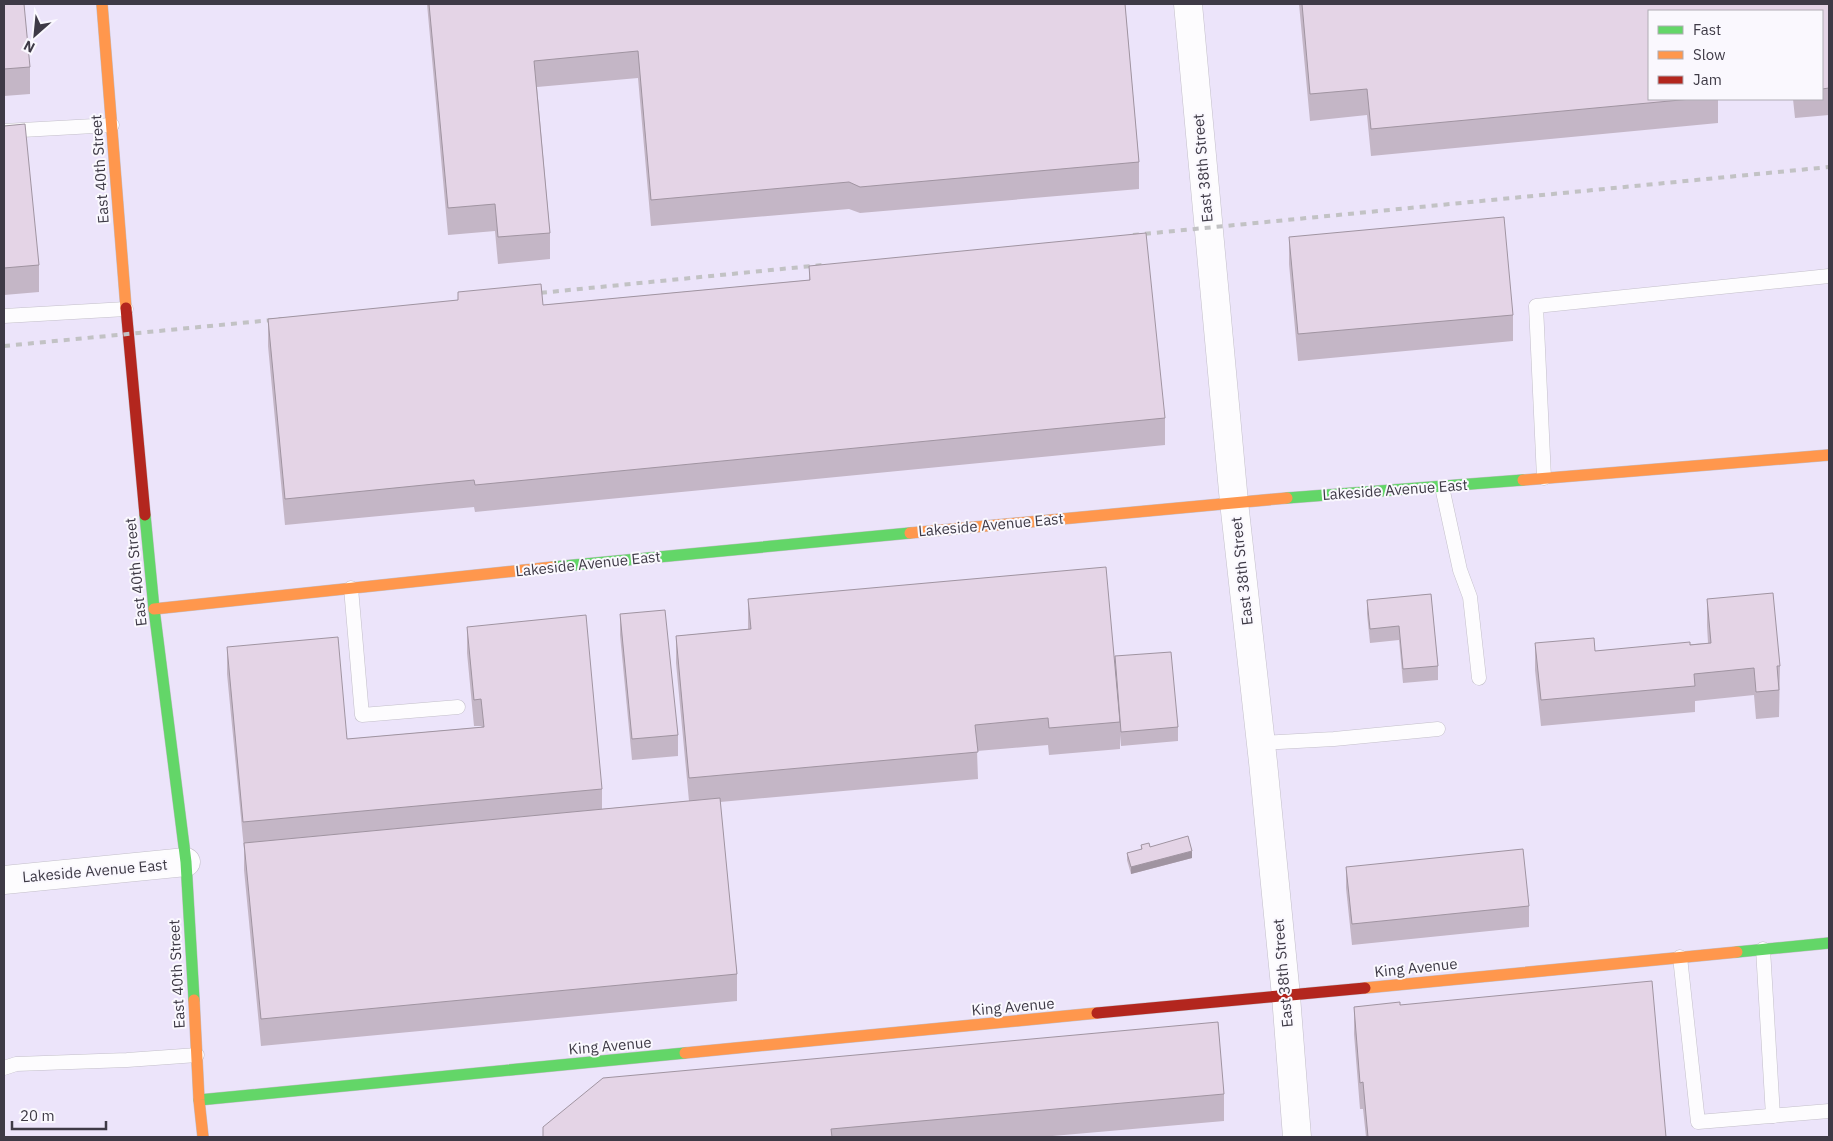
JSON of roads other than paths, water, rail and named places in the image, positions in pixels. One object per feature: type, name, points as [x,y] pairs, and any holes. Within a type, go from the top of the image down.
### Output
[{"type":"street","name":"East 40th Street","points":[[102,4],[126,309],[154,609],[186,862],[199,1100],[203,1137]]},
{"type":"street","name":"East 38th Street","points":[[1188,4],[1234,502],[1261,743],[1286,996],[1297,1137]]},
{"type":"street","name":"Lakeside Avenue East","points":[[154,609],[621,560],[1234,502],[1829,455]]},
{"type":"street","name":"Lakeside Avenue East","points":[[4,880],[186,862]]},
{"type":"street","name":"King Avenue","points":[[199,1100],[1829,943]]},
{"type":"lane","points":[[4,131],[112,125]]},
{"type":"lane","points":[[1544,478],[1536,306],[1829,276]]},
{"type":"lane","points":[[4,316],[126,309]]},
{"type":"lane","points":[[1442,487],[1460,570],[1470,597],[1478,678]]},
{"type":"lane","points":[[351,588],[362,715],[458,707]]},
{"type":"lane","points":[[1261,743],[1334,739],[1438,729]]},
{"type":"lane","points":[[1763,949],[1773,1116]]},
{"type":"lane","points":[[1680,957],[1698,1122],[1829,1111]]},
{"type":"lane","points":[[4,1068],[16,1064],[127,1060],[197,1055]]},
{"type":"railway","points":[[1133,235],[1829,167]]},
{"type":"railway","points":[[529,294],[822,265]]},
{"type":"railway","points":[[4,346],[282,319]]}]
